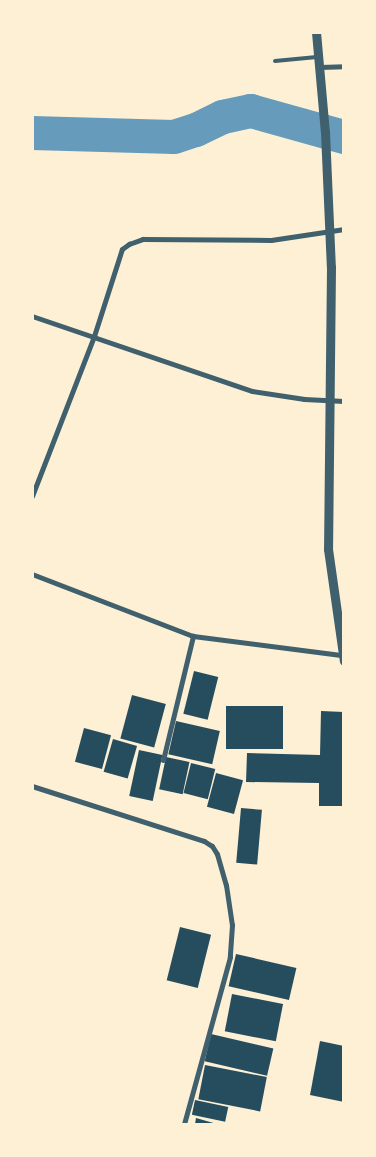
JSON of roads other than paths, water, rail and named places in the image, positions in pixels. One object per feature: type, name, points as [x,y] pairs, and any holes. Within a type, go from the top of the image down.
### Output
[{"type":"street","points":[[32,574],[193,636],[342,658],[328,549],[330,401],[329,229],[325,140],[316,32]]},
{"type":"street","points":[[320,67],[344,66]]},
{"type":"street","points":[[32,496],[94,336],[122,249],[129,244],[143,239],[271,240],[329,229],[344,229]]},
{"type":"street","points":[[32,316],[252,391],[330,401],[344,401]]},
{"type":"street","points":[[163,760],[193,636]]},
{"type":"street","points":[[32,786],[204,841],[212,846],[221,863],[232,925],[230,957],[184,1124]]},
{"type":"lane","points":[[275,61],[319,57]]},
{"type":"waterway","points":[[32,133],[174,137],[196,130],[223,117],[251,111],[344,137]]}]
